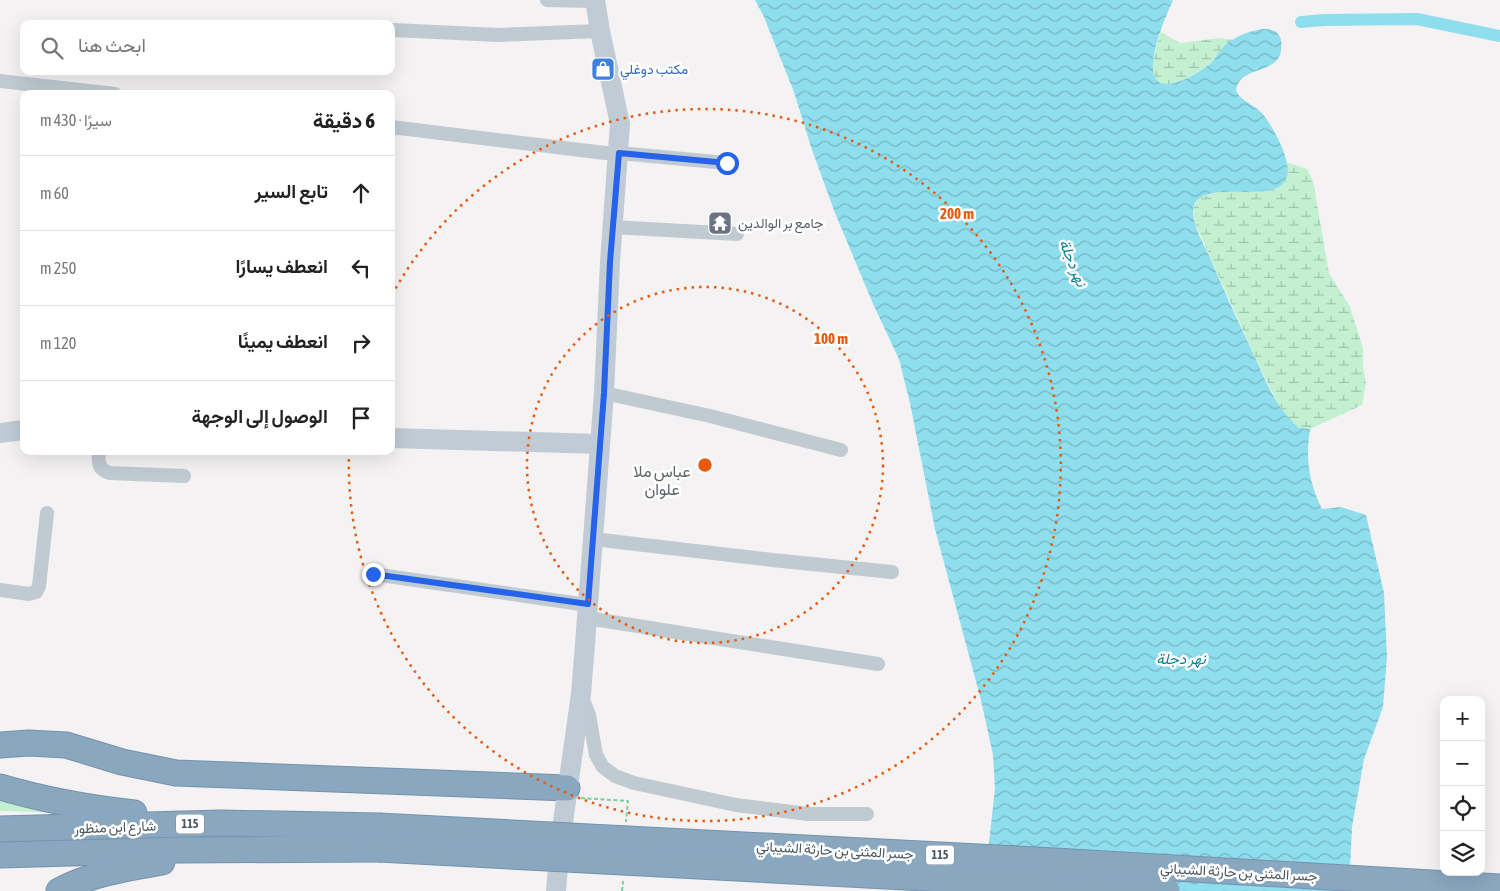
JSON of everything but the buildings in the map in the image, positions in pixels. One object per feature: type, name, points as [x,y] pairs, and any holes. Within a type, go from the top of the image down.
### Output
[{"type":"highway","points":[[0,745],[29,743],[66,745],[122,762],[176,773],[566,792]]},
{"type":"highway","points":[[0,787],[36,798],[99,810],[221,823]]},
{"type":"highway","name":"شارع ابن منظور","points":[[0,829],[221,823],[379,838]]},
{"type":"highway","name":"شارع ابن منظور","points":[[0,855],[229,849],[379,838]]},
{"type":"highway","name":"جسر المثنى بن حارثة الشيباني","points":[[379,838],[1065,861],[1500,887]]},
{"type":"highway","name":"جسر المثنى بن حارثة الشيباني","points":[[379,838],[1167,891]]},
{"type":"highway","points":[[58,891],[133,867],[229,849]]},
{"type":"street","points":[[547,0],[595,1],[620,124],[612,227],[604,393],[588,611],[581,694],[562,829]]},
{"type":"street","points":[[395,30],[498,35],[600,31]]},
{"type":"street","points":[[0,81],[80,90]]},
{"type":"street","points":[[395,127],[605,153],[727,163]]},
{"type":"street","points":[[612,227],[737,234]]},
{"type":"street","points":[[604,393],[710,416],[841,450]]},
{"type":"street","points":[[0,434],[20,431]]},
{"type":"street","points":[[395,438],[600,444]]},
{"type":"street","points":[[99,455],[100,468],[110,473],[184,476]]},
{"type":"street","points":[[0,590],[29,594],[36,592],[39,586],[47,514]]},
{"type":"street","points":[[593,539],[892,572]]},
{"type":"street","points":[[373,574],[878,664]]},
{"type":"street","points":[[581,694],[589,715],[596,755],[603,767],[615,776],[634,783],[736,805],[808,814],[867,814]]},
{"type":"street","points":[[556,891],[558,867]]},
{"type":"path","points":[[566,792],[628,801],[626,823]]},
{"type":"green space","points":[[1161,32],[1180,43],[1220,38],[1234,40],[1209,64],[1187,78],[1168,84],[1161,83],[1155,79],[1153,70],[1155,51]]},
{"type":"green space","points":[[1286,162],[1307,169],[1313,181],[1329,273],[1350,307],[1363,348],[1363,367],[1366,383],[1362,405],[1310,429],[1308,469],[1310,483],[1281,409],[1259,366],[1195,223],[1193,209],[1199,198],[1220,191],[1239,191],[1287,172]]},
{"type":"green space","points":[[0,795],[77,813],[0,811]]},
{"type":"water","name":"نهر دجلة","points":[[755,0],[1173,0],[1164,21],[1155,52],[1153,66],[1155,77],[1161,83],[1179,82],[1198,72],[1211,63],[1225,45],[1246,33],[1264,29],[1278,33],[1281,40],[1281,51],[1278,59],[1265,68],[1244,77],[1236,91],[1241,98],[1262,113],[1271,126],[1285,154],[1288,172],[1286,179],[1280,186],[1270,190],[1209,194],[1197,200],[1193,211],[1200,236],[1273,395],[1285,414],[1299,428],[1310,429],[1309,470],[1314,490],[1322,509],[1341,507],[1366,515],[1384,593],[1387,657],[1383,707],[1364,759],[1352,827],[1349,891],[994,891],[989,843],[995,788],[993,755],[981,700],[935,529],[910,403],[899,359],[874,306],[835,213],[811,147],[794,92],[764,17]]},
{"type":"waterway","points":[[1301,22],[1417,19],[1500,36]]},
{"type":"place","name":"مكتب دوغلي","points":[[603,69]]},
{"type":"place","name":"جامع بر الوالدين","points":[[720,223]]},
{"type":"district","name":"عباس ملا علوان","points":[[662,480]]},
{"type":"route","points":[[373,574],[588,604],[604,393],[610,262],[619,153],[727,163]]}]
